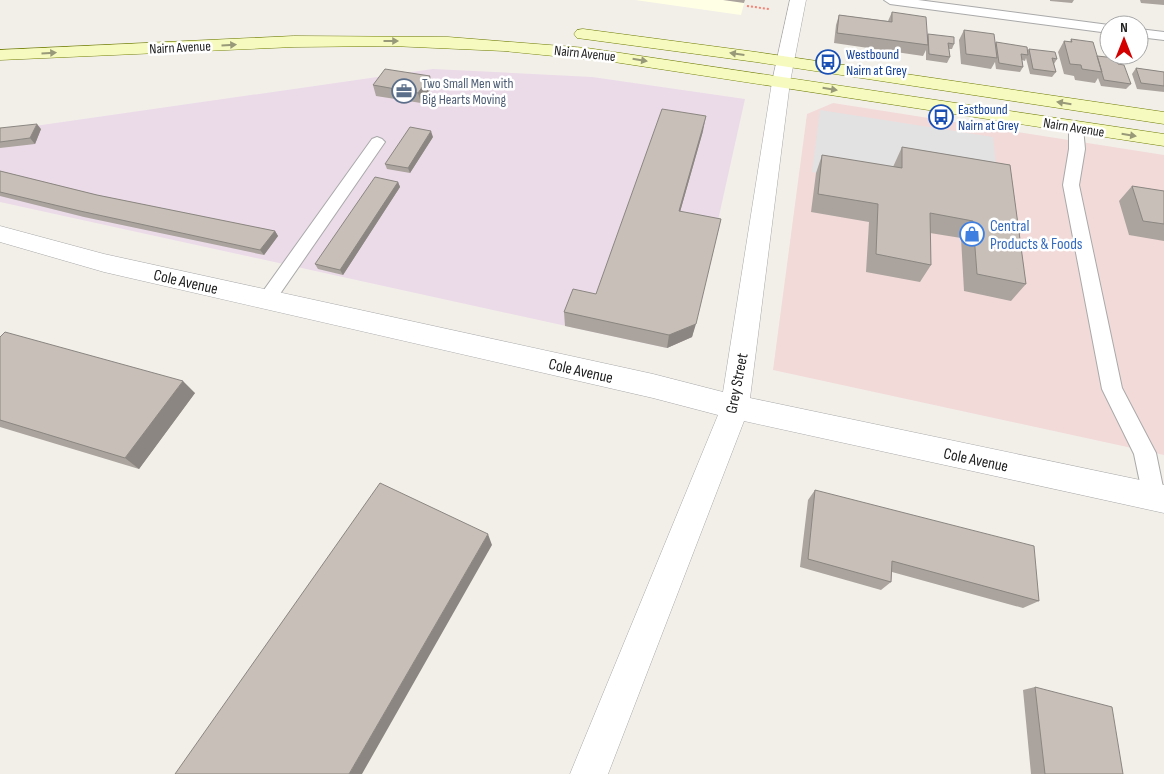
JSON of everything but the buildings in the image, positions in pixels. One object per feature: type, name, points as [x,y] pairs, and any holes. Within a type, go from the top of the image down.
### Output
[{"type":"main road","name":"Nairn Avenue","points":[[0,39],[272,27],[430,25]]},
{"type":"main road","name":"Nairn Avenue","points":[[566,32],[786,61],[1164,118]]},
{"type":"main road","name":"Nairn Avenue","points":[[0,55],[358,41],[433,42],[574,52],[1164,140]]},
{"type":"main road","points":[[1076,127],[1116,111]]},
{"type":"street","name":"Grey Street","points":[[589,774],[734,407],[781,82],[798,0]]},
{"type":"street","name":"Cole Avenue","points":[[0,234],[104,262],[653,386],[734,407],[1159,498]]},
{"type":"lane","points":[[890,0],[1099,28]]},
{"type":"lane","points":[[1149,34],[1164,36]]},
{"type":"lane","points":[[1076,127],[1077,149],[1071,184],[1112,389],[1145,453],[1159,498]]},
{"type":"lane","points":[[267,299],[377,142]]},
{"type":"path","points":[[747,6],[771,10]]},
{"type":"shaded area","points":[[635,0],[745,0],[741,15]]},
{"type":"shaded area","points":[[433,69],[592,77],[745,99],[692,337],[667,348],[0,202],[0,131]]},
{"type":"shaded area","points":[[833,103],[1164,155],[1164,455],[773,370],[807,114]]},
{"type":"shaded area","points":[[820,110],[993,137],[998,183],[894,165],[893,186],[812,172]]},
{"type":"place","name":"Westbound Nairn at Grey","points":[[828,62]]},
{"type":"place","name":"Two Small Men with Big Hearts Moving","points":[[404,91]]},
{"type":"place","name":"Eastbound Nairn at Grey","points":[[941,117]]},
{"type":"place","name":"Central Products & Foods","points":[[972,234]]}]
